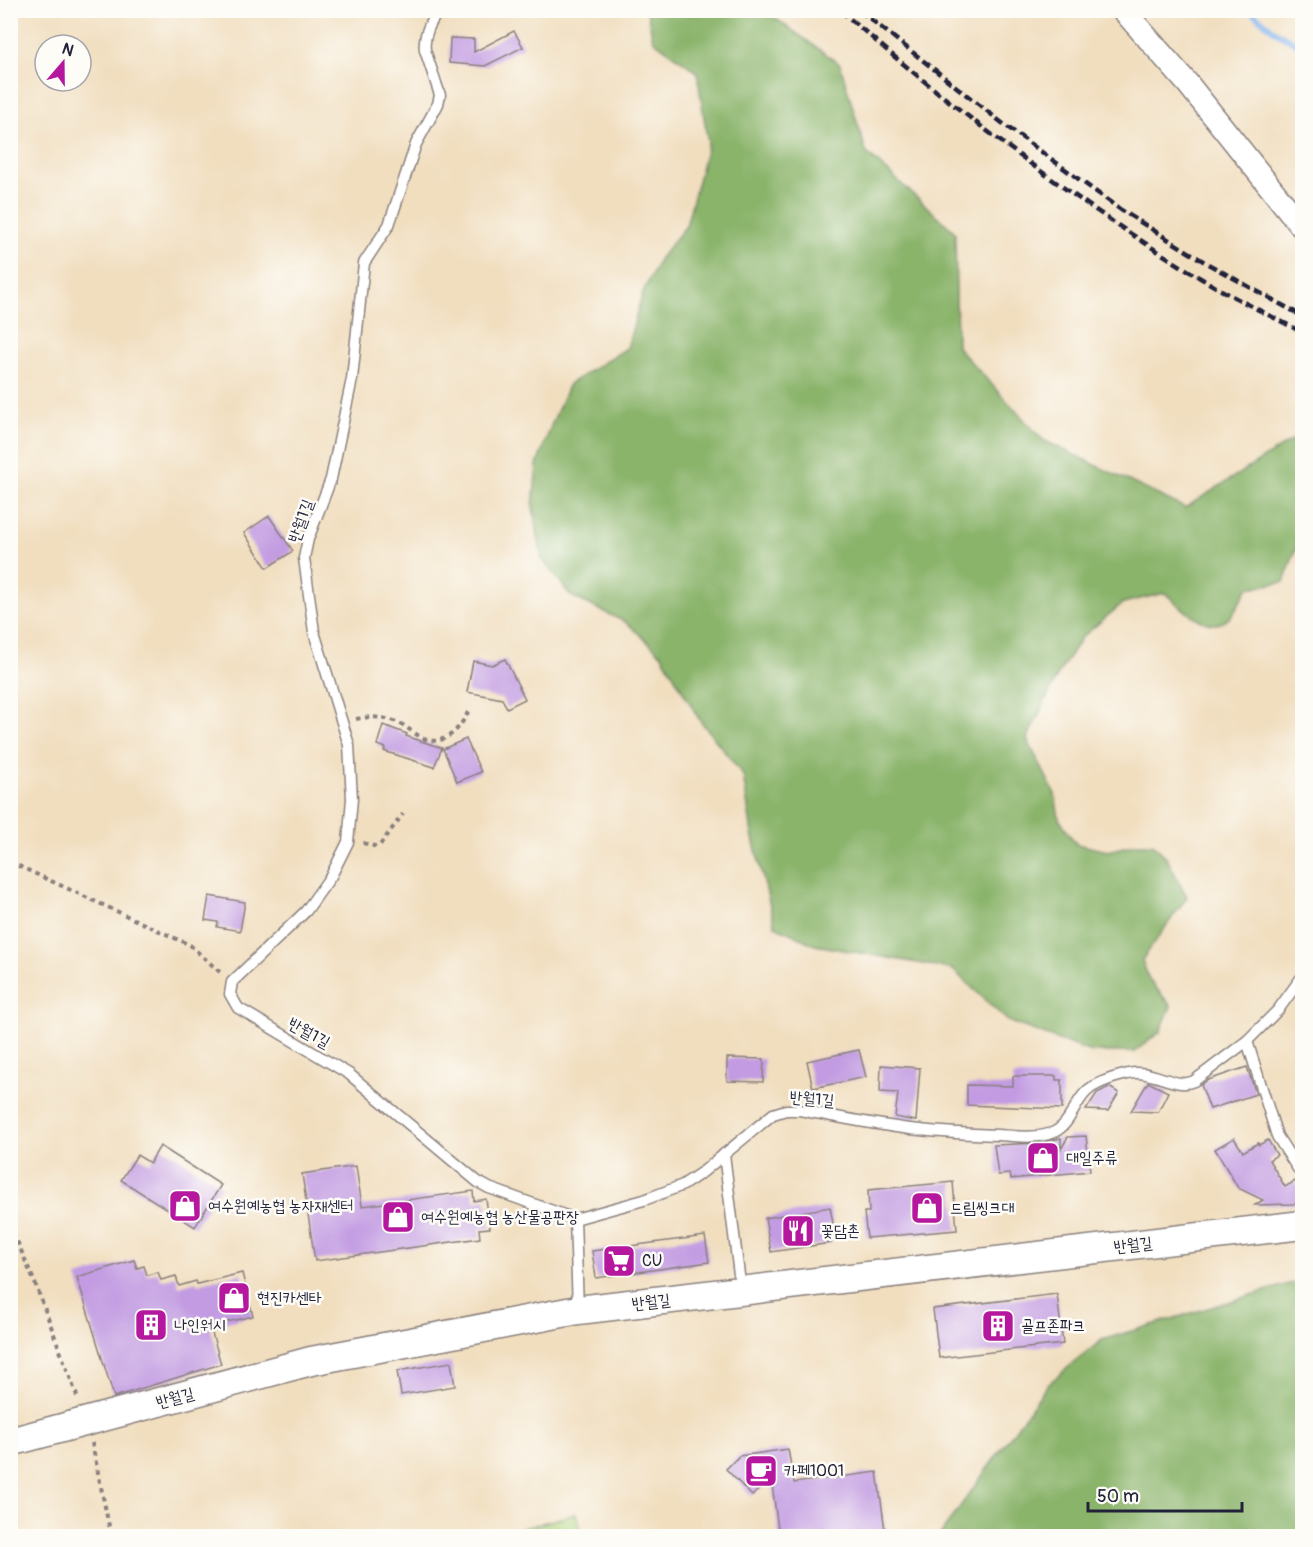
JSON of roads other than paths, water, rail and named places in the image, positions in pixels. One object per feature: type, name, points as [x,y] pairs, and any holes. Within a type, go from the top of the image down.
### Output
[{"type":"street","points":[[1123,10],[1188,84],[1302,227]]},
{"type":"street","name":"반월길","points":[[10,1442],[311,1361],[578,1310],[1302,1225]]},
{"type":"lane","name":"반월1길","points":[[439,10],[430,24],[424,42],[439,88],[438,104],[416,144],[390,225],[364,262],[352,379],[331,479],[308,538],[304,558],[314,632],[344,722],[349,745],[352,770],[349,837],[340,862],[306,911],[232,982],[230,989],[232,999],[240,1011],[349,1074],[478,1182],[575,1219],[644,1200],[683,1185],[773,1114],[786,1110],[799,1110],[920,1130],[1020,1136],[1048,1134],[1056,1131],[1065,1122],[1083,1095],[1098,1084],[1129,1074],[1146,1073],[1186,1084],[1247,1041],[1278,1010],[1302,977]]},
{"type":"lane","points":[[1247,1041],[1277,1136],[1302,1175]]},
{"type":"lane","points":[[724,1154],[741,1291]]},
{"type":"lane","points":[[575,1219],[578,1310]]},
{"type":"waterway","points":[[1249,10],[1275,31],[1302,47]]},
{"type":"railway","points":[[840,10],[926,83],[1061,186],[1202,279],[1302,332]]},
{"type":"railway","points":[[859,10],[1006,126],[1121,210],[1208,264],[1302,316]]},
{"type":"place","name":"대일주류","points":[[1043,1158]]},
{"type":"place","name":"여수원예농협 농자재센터","points":[[185,1206]]},
{"type":"place","name":"드림씽크대","points":[[927,1208]]},
{"type":"place","name":"여수원예농협 농산물공판장","points":[[398,1217]]},
{"type":"place","name":"꽃담촌","points":[[798,1231]]},
{"type":"place","name":"CU","points":[[619,1261]]},
{"type":"place","name":"현진카센타","points":[[234,1298]]},
{"type":"place","name":"나인워시","points":[[151,1325]]},
{"type":"place","name":"골프존파크","points":[[998,1326]]},
{"type":"place","name":"카페1001","points":[[761,1471]]}]
